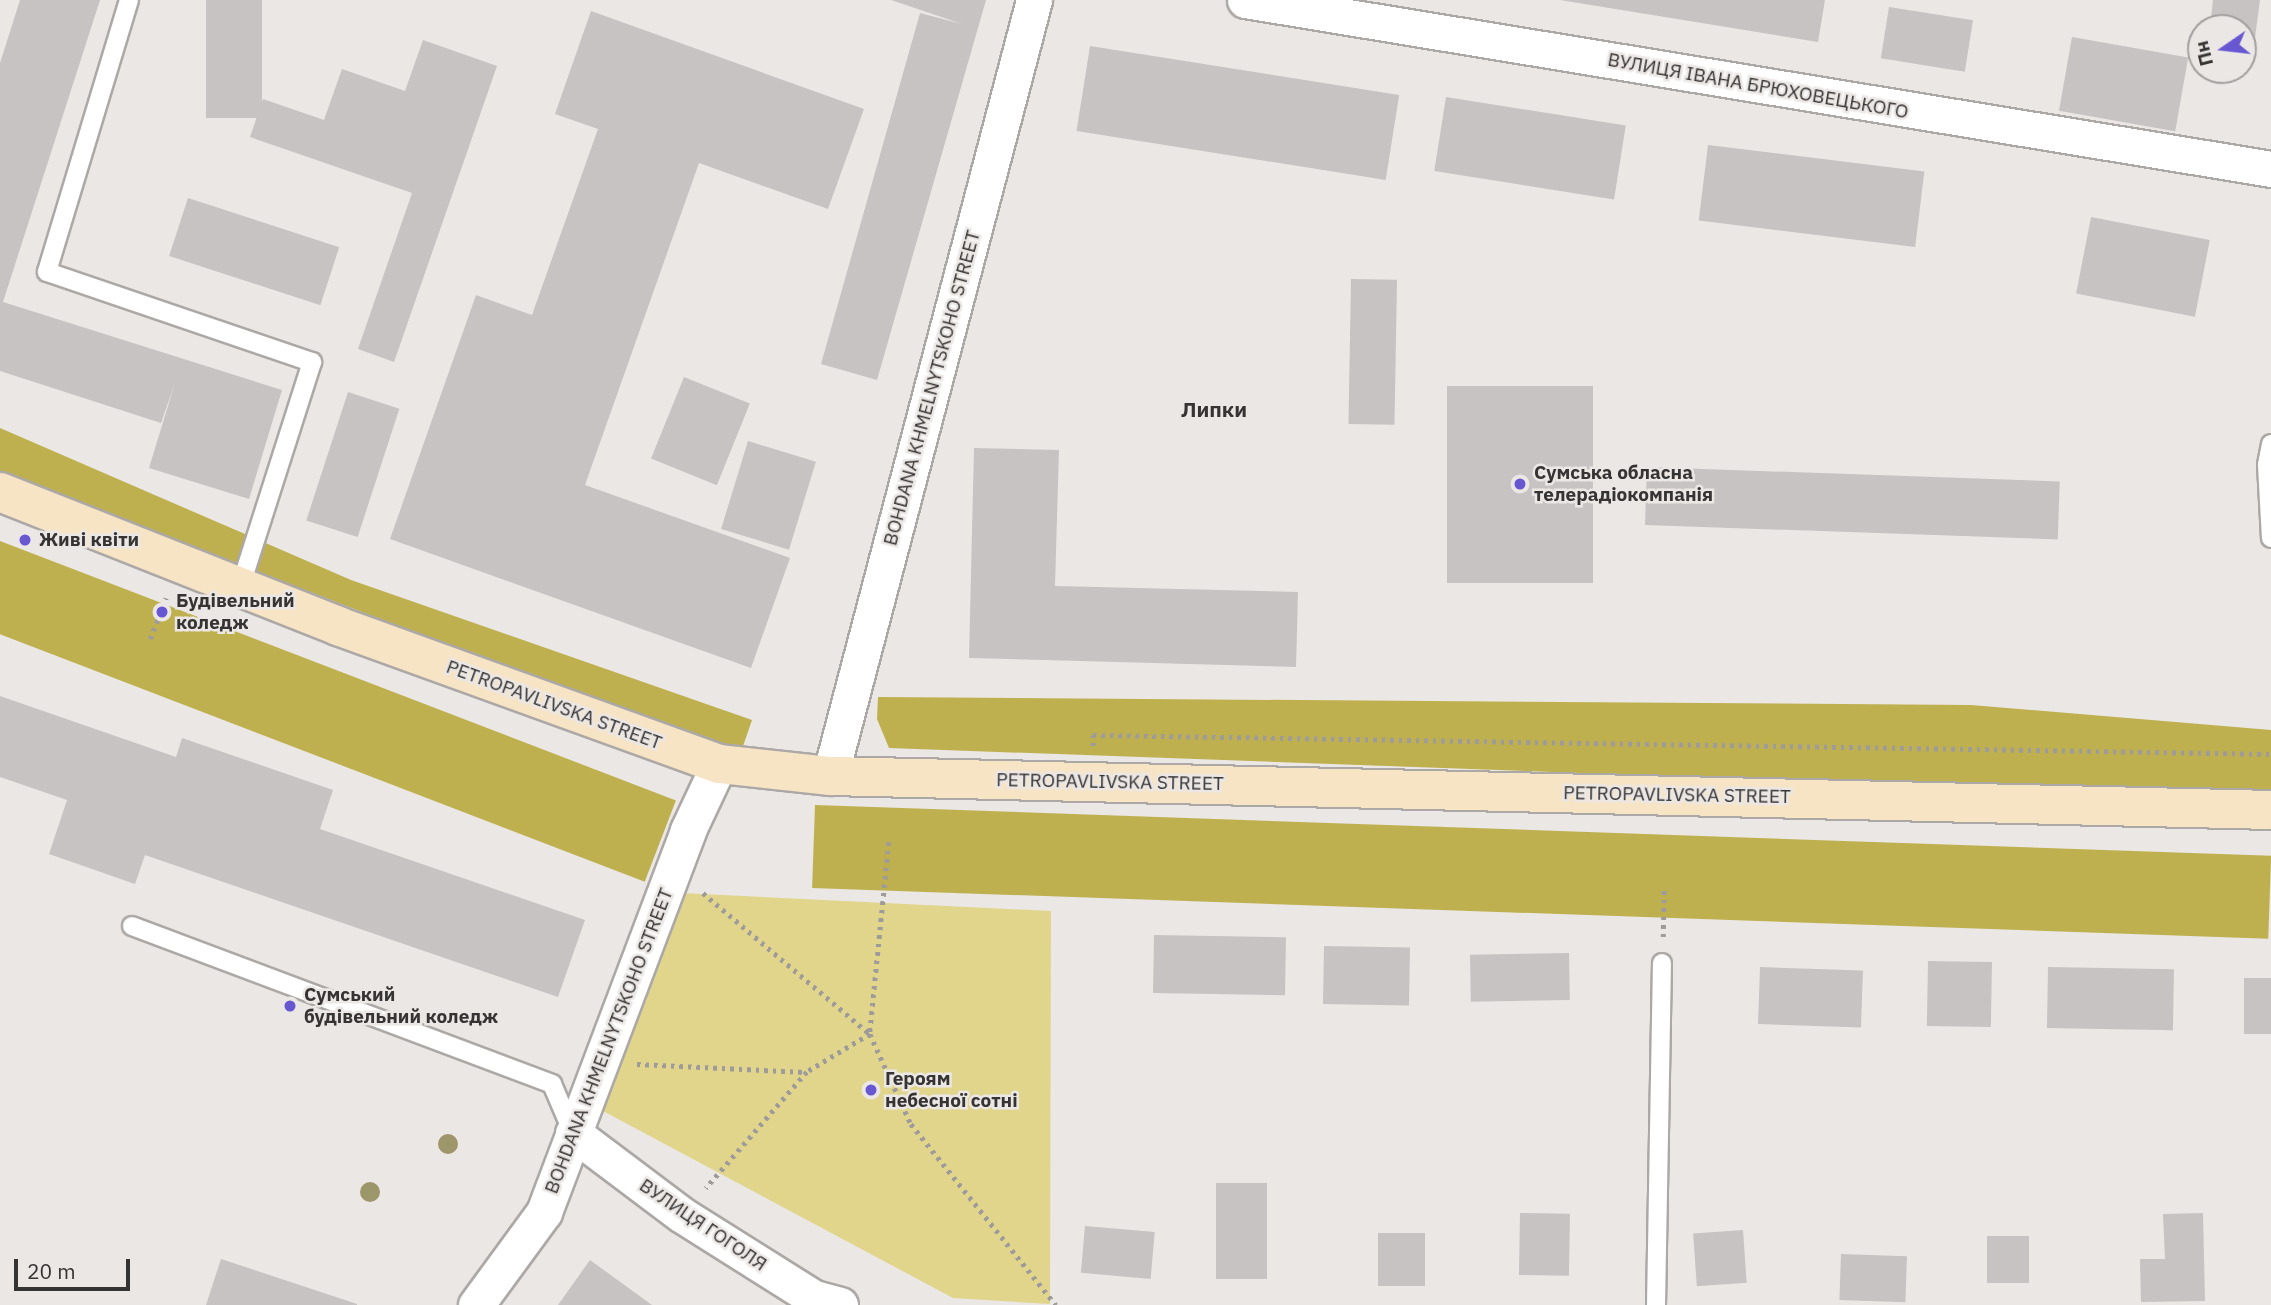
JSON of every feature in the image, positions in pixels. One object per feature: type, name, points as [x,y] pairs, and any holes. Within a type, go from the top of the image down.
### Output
[{"type":"main road","name":"PETROPAVLIVSKA STREET","points":[[0,492],[240,588],[719,764],[830,776],[2271,810]]},
{"type":"street","name":"BOHDANA KHMELNYTSKOHO STREET","points":[[830,776],[1034,0]]},
{"type":"street","name":"ВУЛИЦЯ ІВАНА БРЮХОВЕЦЬКОГО","points":[[1245,0],[2271,170]]},
{"type":"street","name":"BOHDANA KHMELNYTSKOHO STREET","points":[[476,1305],[544,1212],[688,830],[719,764]]},
{"type":"street","name":"ВУЛИЦЯ ГОГОЛЯ","points":[[573,1133],[682,1215],[814,1298],[840,1305]]},
{"type":"lane","points":[[129,0],[47,272],[312,362],[240,588]]},
{"type":"lane","points":[[2271,444],[2267,465],[2271,538]]},
{"type":"lane","points":[[132,926],[552,1084],[573,1133]]},
{"type":"lane","points":[[1656,1305],[1662,963]]},
{"type":"path","points":[[1093,735],[2271,754]]},
{"type":"path","points":[[870,1034],[889,842]]},
{"type":"path","points":[[1662,963],[1664,886]]},
{"type":"path","points":[[698,889],[870,1034],[911,1125],[1056,1305]]},
{"type":"path","points":[[682,1215],[807,1072],[870,1034]]},
{"type":"path","points":[[602,1063],[807,1072]]},
{"type":"shaded area","points":[[0,428],[351,580],[752,720],[741,752],[626,714],[0,472]]},
{"type":"shaded area","points":[[0,541],[676,800],[645,882],[0,634]]},
{"type":"shaded area","points":[[878,697],[1971,705],[2271,730],[2271,798],[889,748],[877,719]]},
{"type":"shaded area","points":[[815,805],[2271,856],[2268,939],[812,888]]},
{"type":"shaded area","points":[[680,893],[1051,911],[1050,1304],[953,1298],[603,1111]]},
{"type":"building","points":[[20,0],[100,0],[3,302],[282,390],[249,499],[149,468],[175,383],[161,423],[0,371],[0,63]]},
{"type":"building","points":[[206,0],[262,0],[262,118],[206,118]]},
{"type":"building","points":[[891,0],[986,0],[877,380],[821,364],[920,13],[962,24]]},
{"type":"building","points":[[1560,0],[1825,0],[1818,42]]},
{"type":"building","points":[[2213,0],[2260,0],[2257,22],[2257,14],[2212,14]]},
{"type":"building","points":[[1889,7],[1973,20],[1965,72],[1881,58]]},
{"type":"building","points":[[591,11],[864,109],[828,209],[699,163],[585,485],[790,558],[751,668],[390,539],[476,295],[532,315],[598,129],[555,114]]},
{"type":"building","points":[[2072,37],[2187,57],[2175,131],[2059,111]]},
{"type":"building","points":[[423,40],[497,66],[394,362],[358,349],[412,193],[250,137],[263,99],[324,120],[342,69],[405,91]]},
{"type":"building","points":[[1090,46],[1399,95],[1386,180],[1077,131]]},
{"type":"building","points":[[1446,97],[1626,125],[1614,200],[1434,171]]},
{"type":"building","points":[[1708,145],[1924,172],[1915,247],[1699,220]]},
{"type":"building","points":[[188,198],[339,247],[320,305],[169,256]]},
{"type":"building","points":[[2091,217],[2210,240],[2195,317],[2076,294]]},
{"type":"building","points":[[1351,279],[1397,280],[1394,425],[1348,424]]},
{"type":"building","points":[[684,377],[750,404],[717,485],[651,459]]},
{"type":"building","name":"Сумська обласна телерадіокомпанія","points":[[1447,386],[1593,386],[1593,583],[1447,583]]},
{"type":"building","points":[[348,392],[399,409],[358,537],[306,520]]},
{"type":"building","points":[[748,441],[816,462],[789,550],[721,529]]},
{"type":"building","points":[[974,448],[1059,450],[1055,586],[1298,592],[1296,667],[969,658]]},
{"type":"building","points":[[1647,467],[2060,481],[2058,539],[1645,525]]},
{"type":"building","points":[[0,696],[176,757],[182,738],[333,790],[320,829],[585,920],[558,997],[145,855],[135,884],[49,854],[67,800],[0,777]]},
{"type":"building","points":[[1154,935],[1286,937],[1285,995],[1153,993]]},
{"type":"building","points":[[1324,946],[1410,948],[1409,1005],[1323,1004]]},
{"type":"building","points":[[1569,953],[1570,1000],[1471,1002],[1470,955]]},
{"type":"building","points":[[1928,961],[1992,962],[1991,1027],[1927,1026]]},
{"type":"building","points":[[1760,967],[1863,971],[1861,1028],[1758,1024]]},
{"type":"building","points":[[2048,967],[2174,969],[2173,1030],[2047,1028]]},
{"type":"building","points":[[2244,978],[2271,978],[2271,1034],[2244,1034]]},
{"type":"building","points":[[1216,1183],[1267,1183],[1267,1279],[1216,1279]]},
{"type":"building","points":[[1520,1213],[1570,1214],[1569,1276],[1519,1275]]},
{"type":"building","points":[[2203,1213],[2205,1301],[2141,1302],[2140,1259],[2165,1259],[2163,1214]]},
{"type":"building","points":[[1085,1226],[1155,1232],[1151,1279],[1081,1273]]},
{"type":"building","points":[[1743,1230],[1747,1283],[1697,1286],[1693,1233]]},
{"type":"building","points":[[1378,1233],[1425,1233],[1425,1286],[1378,1286]]},
{"type":"building","points":[[1987,1236],[2029,1236],[2029,1283],[1987,1283]]},
{"type":"building","points":[[1841,1254],[1907,1256],[1905,1302],[1839,1300]]},
{"type":"building","points":[[221,1259],[357,1304],[357,1305],[206,1305]]},
{"type":"building","points":[[590,1260],[652,1305],[558,1305]]},
{"type":"place","name":"Сумська обласна телерадіокомпанія","points":[[1520,484]]},
{"type":"place","name":"Живі квіти","points":[[25,540]]},
{"type":"place","name":"Будівельний коледж","points":[[162,612]]},
{"type":"place","name":"Сумський будівельний коледж","points":[[290,1006]]},
{"type":"place","name":"Героям небесної сотні","points":[[871,1090]]},
{"type":"district","name":"Липки","points":[[1214,409]]}]
